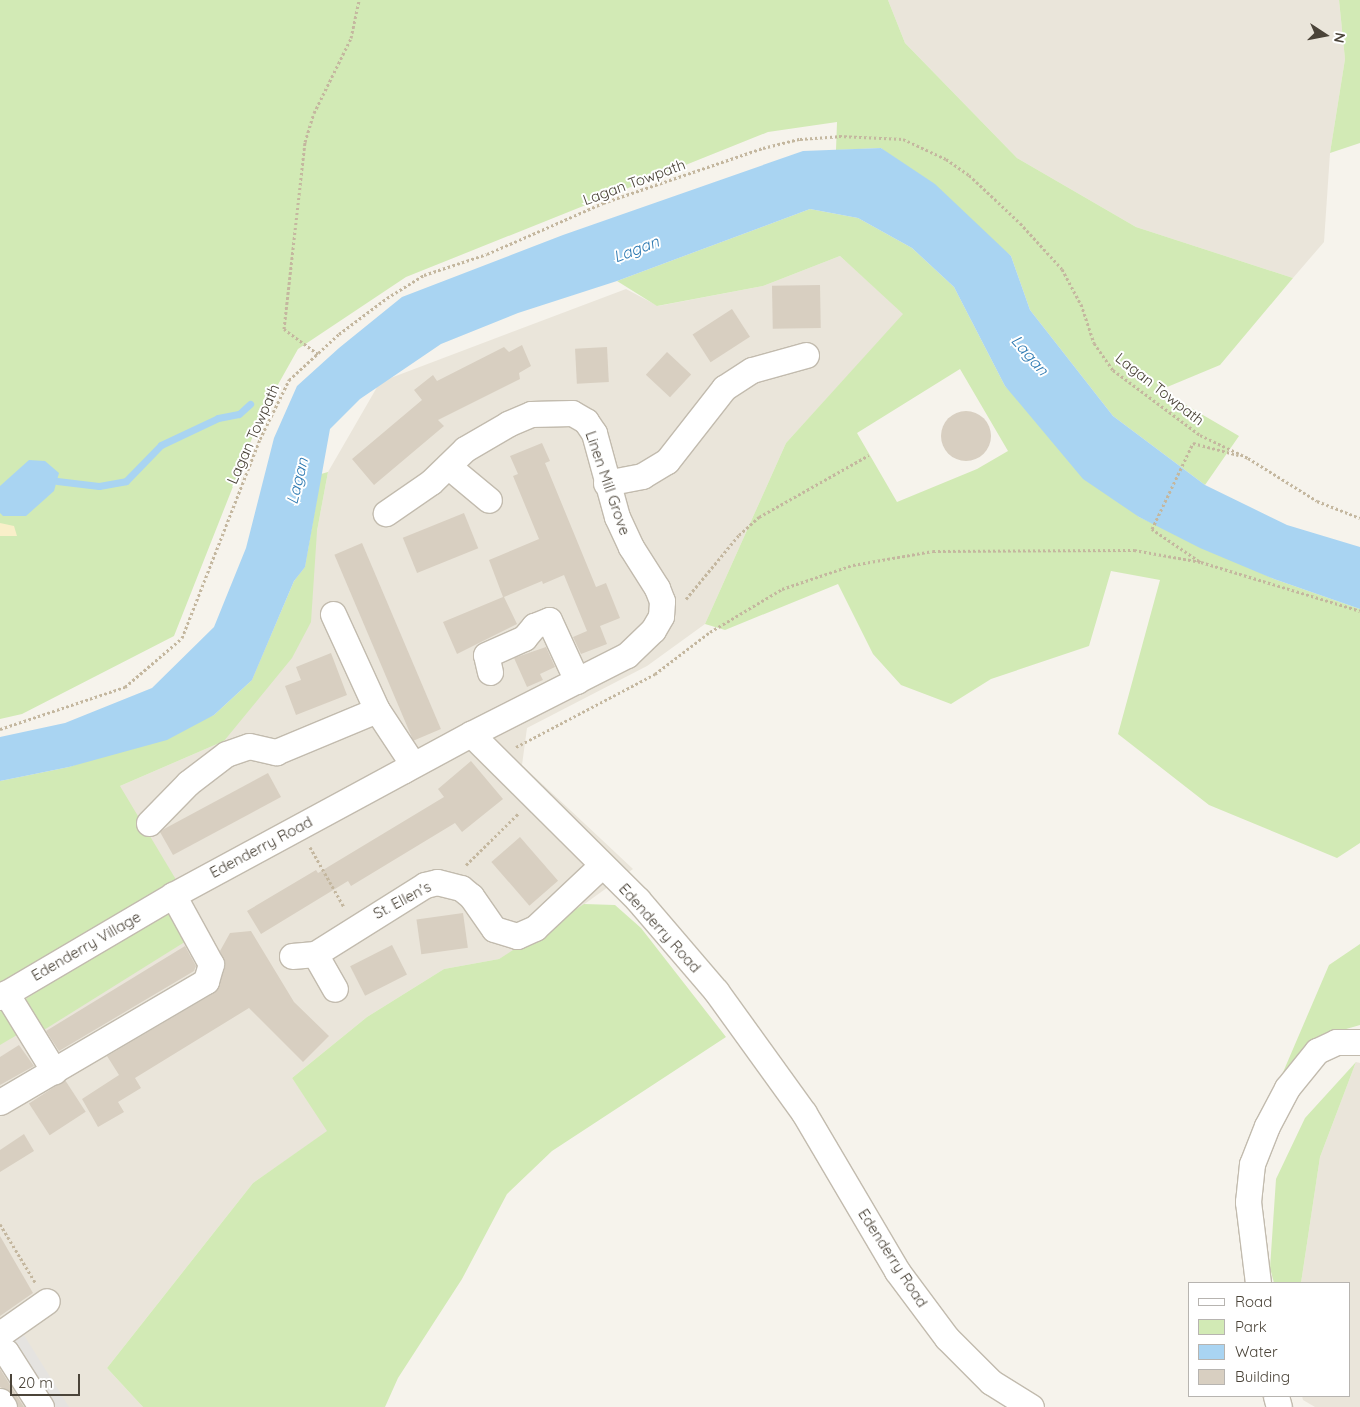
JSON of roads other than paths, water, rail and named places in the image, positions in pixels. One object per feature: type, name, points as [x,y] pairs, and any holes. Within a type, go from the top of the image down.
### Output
[{"type":"street","points":[[606,483],[642,476],[667,461],[724,388],[752,370],[806,355]]},
{"type":"street","name":"Linen Mill Grove","points":[[386,513],[448,466],[465,449],[508,424],[531,414],[562,412],[586,421],[594,433],[606,483],[631,547],[659,595],[661,616],[653,630],[627,654],[577,681]]},
{"type":"street","points":[[448,466],[489,500]]},
{"type":"street","points":[[333,614],[377,710],[412,763],[404,770]]},
{"type":"street","points":[[471,734],[577,681],[549,620],[534,626],[524,638],[486,655],[490,672]]},
{"type":"street","points":[[149,823],[188,783],[226,754],[249,746],[276,752],[377,710]]},
{"type":"street","name":"Edenderry Road","points":[[173,895],[471,734],[601,866],[638,900],[743,1027],[804,1113],[897,1271],[947,1338],[991,1382],[1031,1407]]},
{"type":"street","name":"St. Ellen's","points":[[335,989],[303,955],[425,885],[448,883],[471,896],[494,929],[518,936],[535,928],[601,866]]},
{"type":"street","points":[[0,1102],[206,981],[211,964],[173,895]]},
{"type":"street","name":"Edenderry Village","points":[[3,995],[173,895]]},
{"type":"street","points":[[3,995],[54,1071]]},
{"type":"street","points":[[1258,1282],[1248,1202],[1252,1164],[1267,1126],[1287,1088],[1317,1052],[1336,1042],[1360,1042]]},
{"type":"street","points":[[0,1334],[47,1302]]},
{"type":"street","points":[[0,1350],[6,1352],[41,1407]]},
{"type":"street","points":[[0,1401],[4,1407]]},
{"type":"water","name":"Lagan","points":[[881,148],[935,184],[1011,256],[1030,310],[1113,416],[1205,485],[1287,525],[1360,547],[1360,609],[1274,579],[1200,548],[1139,517],[1083,479],[1005,386],[954,287],[912,248],[858,218],[810,209],[617,281],[518,313],[441,344],[360,399],[330,429],[305,567],[294,581],[252,680],[214,715],[167,740],[69,767],[0,781],[0,737],[65,723],[152,688],[214,627],[246,548],[274,438],[297,386],[339,348],[402,297],[563,235],[803,151]]},
{"type":"water","points":[[29,460],[45,461],[59,473],[54,491],[26,516],[3,516],[0,513],[0,486]]},
{"type":"waterway","points":[[57,481],[99,486],[126,481],[161,445],[218,418],[239,414],[250,404]]}]
